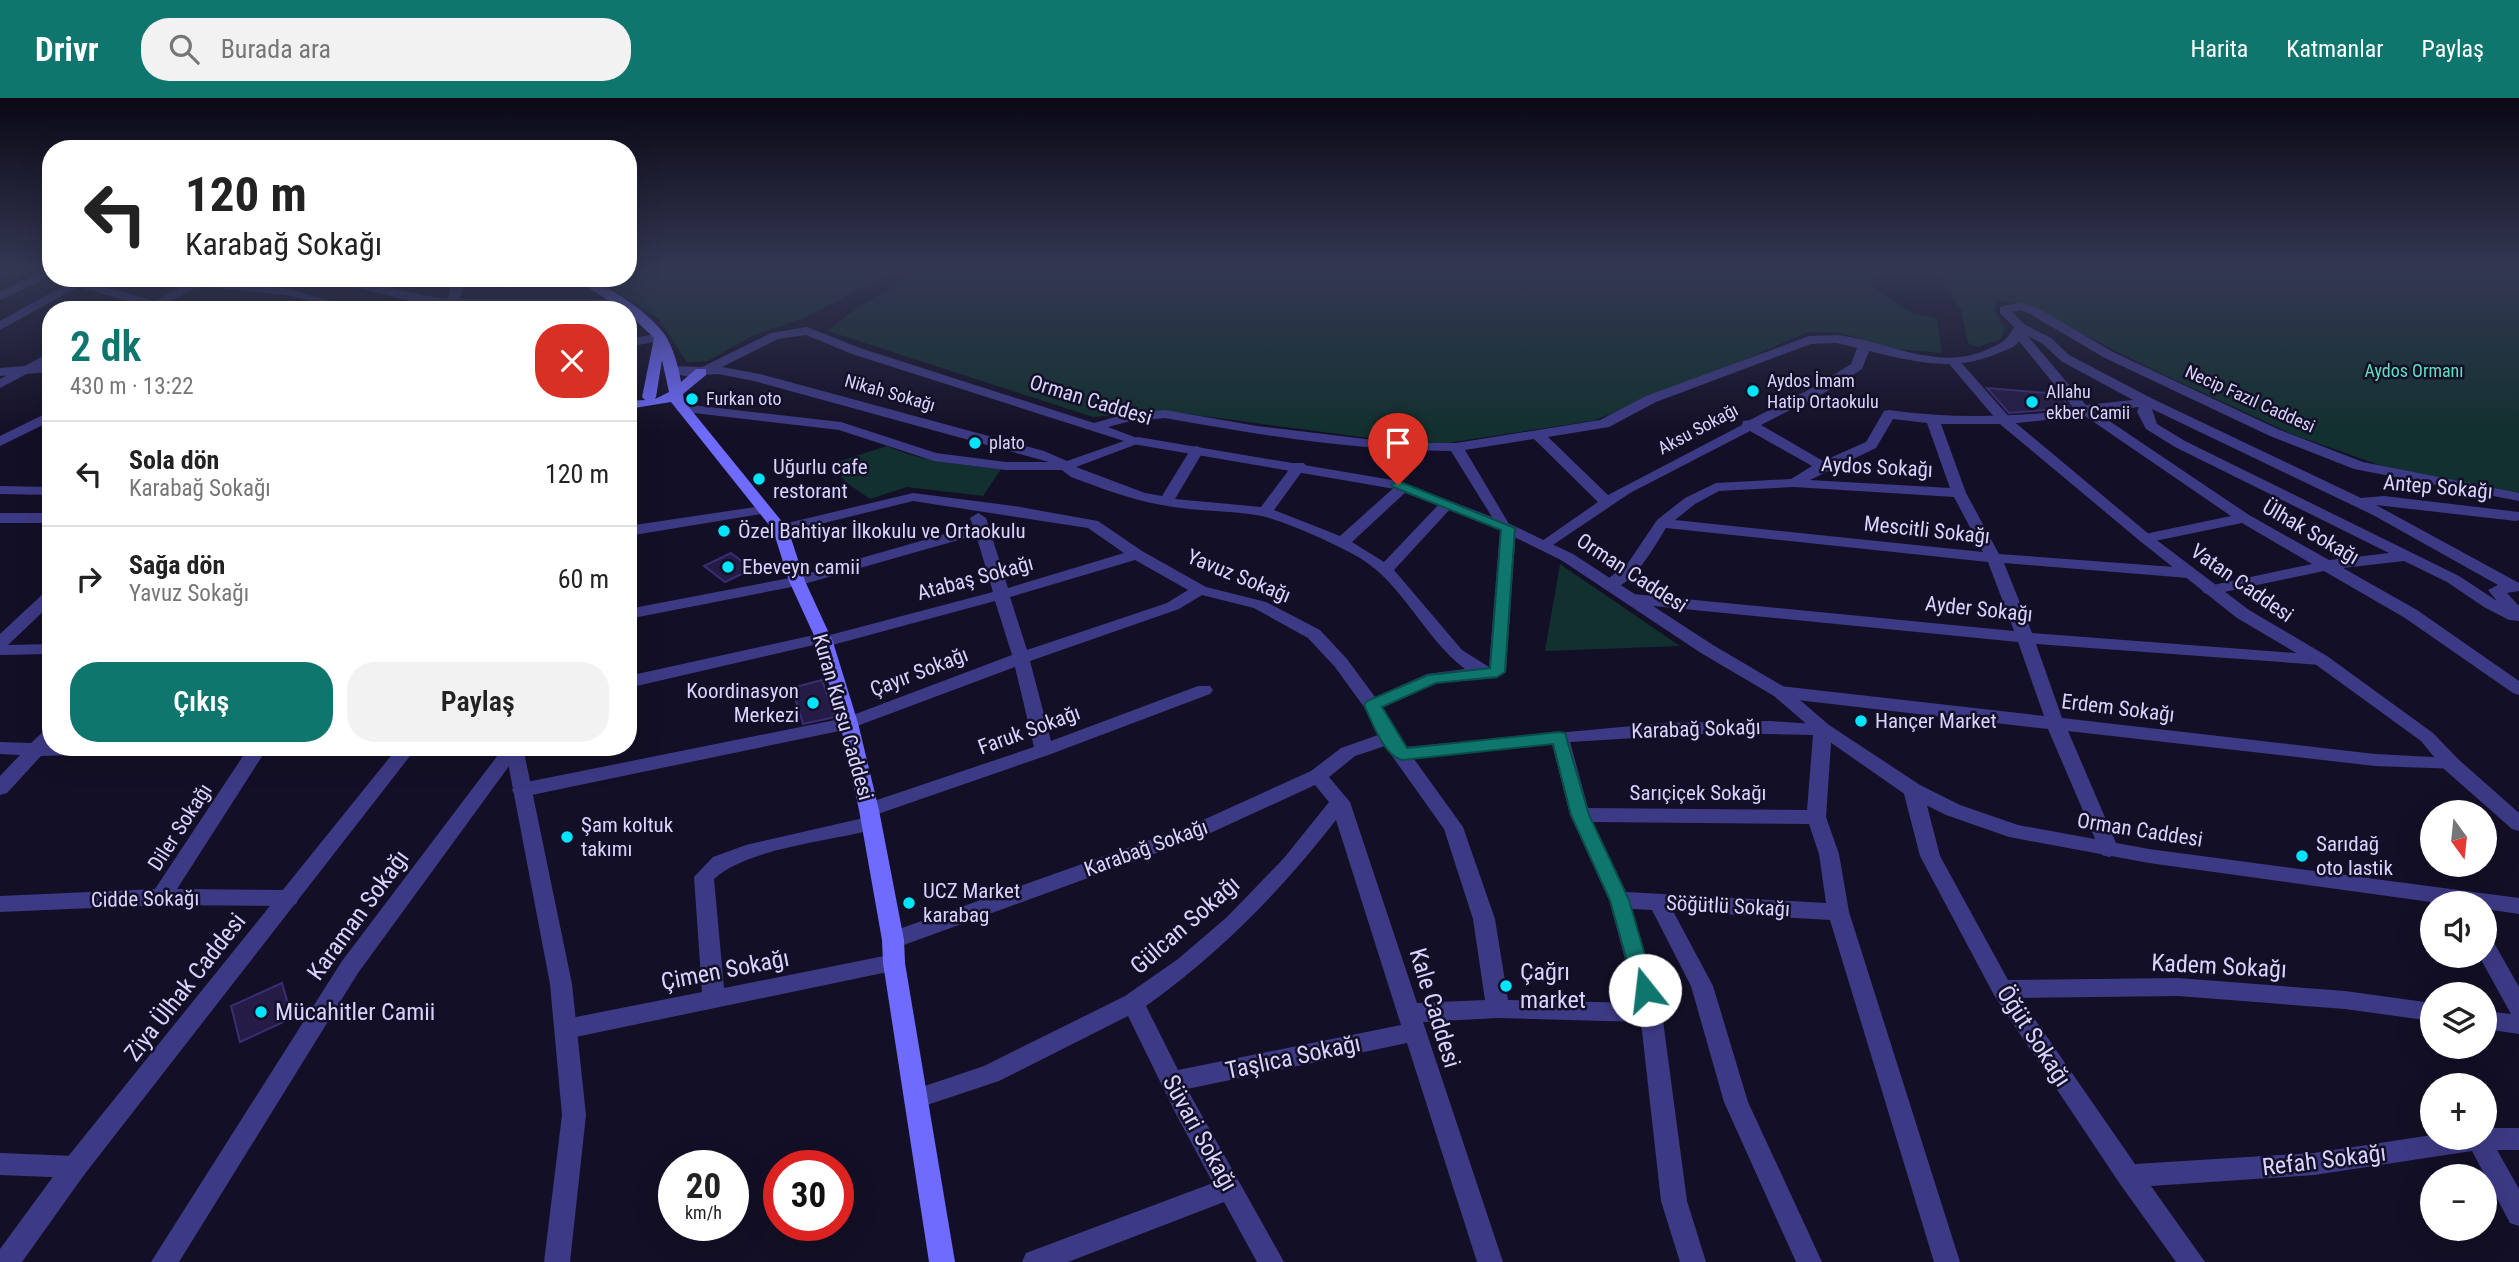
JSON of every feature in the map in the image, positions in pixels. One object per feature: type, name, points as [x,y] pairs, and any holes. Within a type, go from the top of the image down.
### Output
[{"type":"main road","name":"Kuran Kursu Caddesi","points":[[649,325],[660,337],[677,388],[762,510],[780,529],[797,581],[824,640],[849,723],[870,816],[918,1098],[942,1262]]},
{"type":"main road","points":[[653,399],[660,337]]},
{"type":"main road","points":[[637,402],[653,399],[677,388],[701,372]]},
{"type":"main road","points":[[653,399],[663,386],[677,388]]},
{"type":"street","name":"Necip Fazıl Caddesi","points":[[2015,325],[2019,330]]},
{"type":"street","name":"Necip Fazıl Caddesi","points":[[2058,325],[2109,355],[2275,433],[2359,466],[2513,496]]},
{"type":"street","points":[[1093,427],[1126,418],[1165,414],[1258,430],[1399,447],[1456,447],[1604,424],[1651,399],[1809,340],[1837,339],[1909,357],[1954,362],[1983,356],[2012,343],[2019,330],[2047,341],[2065,358],[2148,402],[2378,512],[2486,573],[2517,587]]},
{"type":"street","name":"Ülhak Sokağı","points":[[2019,330],[2083,409],[2244,518],[2410,614],[2519,689]]},
{"type":"street","name":"Orman Caddesi","points":[[701,372],[775,336],[807,331],[856,351],[1138,441],[1299,466],[1403,487],[1506,527],[1567,557],[1707,649],[1780,692],[1823,729],[1913,790],[1953,810],[2015,832],[2109,850],[2420,894]]},
{"type":"street","points":[[637,341],[660,337]]},
{"type":"street","name":"Aksu Sokağı","points":[[1544,546],[1606,502],[1748,424],[1821,388],[1857,366],[1864,346]]},
{"type":"street","points":[[0,384],[42,361]]},
{"type":"street","name":"Vatan Caddesi","points":[[1954,362],[2006,422],[2145,538],[2243,614],[2321,660],[2427,737],[2451,764],[2519,824]]},
{"type":"street","points":[[0,372],[42,368]]},
{"type":"street","name":"Nikah Sokağı","points":[[701,372],[718,370],[815,391],[1039,454],[1104,486],[1166,502],[1265,512],[1342,543],[1385,570],[1456,654],[1490,673]]},
{"type":"street","points":[[677,388],[723,411],[841,426],[951,460],[1036,468],[1066,466],[1138,441]]},
{"type":"street","points":[[2083,409],[2148,402]]},
{"type":"street","points":[[2148,402],[2144,412],[2151,426],[2180,444],[2453,579],[2490,604],[2519,617]]},
{"type":"street","name":"Aydos Sokağı","points":[[1794,483],[1822,466],[1871,445],[1889,414],[1933,421],[2006,422],[2080,414],[2083,409]]},
{"type":"street","points":[[0,442],[42,420]]},
{"type":"street","points":[[1933,421],[1958,493],[1994,558],[2055,723],[2109,850]]},
{"type":"street","points":[[1748,424],[1822,466]]},
{"type":"street","points":[[1538,435],[1606,502]]},
{"type":"street","points":[[1372,705],[1433,678],[1490,673],[1506,527],[1456,447]]},
{"type":"street","points":[[1166,502],[1197,450]]},
{"type":"street","points":[[1265,512],[1299,466]]},
{"type":"street","name":"Aydos Sokağı","points":[[1610,585],[1634,566],[1662,523],[1690,501],[1716,487],[1794,483],[1958,493]]},
{"type":"street","points":[[1342,543],[1403,487]]},
{"type":"street","points":[[0,490],[42,491]]},
{"type":"street","points":[[2513,496],[2517,517]]},
{"type":"street","name":"Yavuz Sokağı","points":[[780,529],[913,497],[1093,524],[1136,554],[1200,590],[1260,605],[1314,634],[1341,663],[1372,705],[1389,738],[1453,827],[1484,919],[1498,1009]]},
{"type":"street","name":"Antep Sokağı","points":[[2356,503],[2384,500],[2517,517]]},
{"type":"street","points":[[1385,570],[1447,504]]},
{"type":"street","points":[[975,506],[1021,658],[1044,750]]},
{"type":"street","points":[[637,530],[762,510]]},
{"type":"street","points":[[0,518],[42,518]]},
{"type":"street","points":[[2145,538],[2244,518]]},
{"type":"street","name":"Mescitli Sokağı","points":[[1662,523],[1994,558],[2188,573]]},
{"type":"street","points":[[637,612],[797,581],[980,528]]},
{"type":"street","name":"Atabaş Sokağı","points":[[637,680],[824,640],[1002,594],[1136,554]]},
{"type":"street","points":[[2210,590],[2329,565],[2405,556]]},
{"type":"street","points":[[2517,587],[2496,590],[2519,617]]},
{"type":"street","name":"Çayır Sokağı","points":[[522,790],[849,723],[1021,658],[1173,606],[1200,590]]},
{"type":"street","name":"Ayder Sokağı","points":[[1633,599],[2201,654],[2321,660]]},
{"type":"street","points":[[0,643],[42,603]]},
{"type":"street","points":[[0,650],[42,649]]},
{"type":"street","name":"Faruk Sokağı","points":[[714,999],[704,877],[720,862],[870,816],[1204,690]]},
{"type":"street","name":"Erdem Sokağı","points":[[1780,692],[2375,760],[2451,764]]},
{"type":"street","name":"Karabağ Sokağı","points":[[1402,754],[1609,732],[1755,726],[1823,729]]},
{"type":"street","points":[[1823,729],[1816,817],[1829,854],[1838,912],[1947,1262]]},
{"type":"street","points":[[1559,737],[1580,815],[1619,900],[1651,1013],[1674,1201],[1693,1262]]},
{"type":"street","name":"Karabağ Sokağı","points":[[894,952],[1199,830],[1318,776],[1348,752],[1389,738]]},
{"type":"street","points":[[0,788],[42,743]]},
{"type":"street","points":[[0,748],[42,750]]},
{"type":"street","name":"Diler Sokağı","points":[[161,897],[253,756]]},
{"type":"street","name":"Ziya Ülhak Caddesi","points":[[6,1262],[75,1167],[401,756]]},
{"type":"street","name":"Karaman Sokağı","points":[[164,1262],[350,967],[507,756]]},
{"type":"street","points":[[516,756],[561,984],[574,1115],[557,1262]]},
{"type":"street","name":"Kale Caddesi","points":[[1318,776],[1340,802],[1490,1262]]},
{"type":"street","name":"Öğüt Sokağı","points":[[1913,790],[1930,856],[2001,989],[2129,1176],[2192,1262]]},
{"type":"street","name":"Gülcan Sokağı","points":[[918,1098],[991,1074],[1133,1003],[1186,965],[1234,923],[1291,863],[1340,802]]},
{"type":"street","name":"Sarıçiçek Sokağı","points":[[1580,815],[1816,817]]},
{"type":"street","name":"Cidde Sokağı","points":[[0,904],[161,897],[289,898]]},
{"type":"street","name":"Söğütlü Sokağı","points":[[1619,900],[1838,912]]},
{"type":"street","points":[[1658,902],[1702,986],[1736,1102],[1809,1262]]},
{"type":"street","name":"Orman Caddesi","points":[[2497,904],[2519,906]]},
{"type":"street","name":"Çimen Sokağı","points":[[566,1029],[714,999],[894,952]]},
{"type":"street","points":[[2497,968],[2519,1008]]},
{"type":"street","name":"Kadem Sokağı","points":[[2001,989],[2178,987],[2346,1000],[2420,1010]]},
{"type":"street","name":"Süvari Sokağı","points":[[1133,1003],[1171,1082],[1271,1262]]},
{"type":"street","name":"Taşlıca Sokağı","points":[[1171,1082],[1413,1023],[1498,1009],[1651,1013]]},
{"type":"street","points":[[2497,1021],[2519,1024]]},
{"type":"street","name":"Refah Sokağı","points":[[2497,1139],[2519,1139]]},
{"type":"street","name":"Refah Sokağı","points":[[2129,1176],[2314,1164],[2420,1148]]},
{"type":"street","points":[[2484,1150],[2519,1214]]},
{"type":"street","points":[[0,1164],[75,1167]]},
{"type":"street","points":[[1035,1262],[1230,1188]]},
{"type":"green space","points":[[663,325],[782,325],[752,336],[708,361],[687,362]]},
{"type":"green space","points":[[835,325],[1938,325],[1942,353],[1895,349],[1840,333],[1808,332],[1663,395],[1592,421],[1428,446],[1166,411],[1093,417],[828,331]]},
{"type":"green space","name":"Aydos Ormanı","points":[[1964,325],[2003,325],[2005,329],[2000,340],[1978,347],[1968,343]]},
{"type":"green space","name":"Aydos Ormanı","points":[[2066,325],[2519,325],[2519,498],[2379,465],[2294,435],[2147,367]]},
{"type":"green space","points":[[887,446],[929,459],[1001,469],[983,496],[907,487],[870,499],[847,483],[831,464]]},
{"type":"green space","points":[[1560,564],[1680,646],[1545,651]]},
{"type":"building","name":"Allahu ekber Camii","points":[[1987,388],[2059,394],[2070,408],[2009,413]]},
{"type":"building","name":"Ebeveyn camii","points":[[731,553],[752,569],[725,582],[704,566]]},
{"type":"building","name":"Koordinasyon Merkezi","points":[[822,680],[835,717],[803,724],[792,688]]},
{"type":"building","name":"Mücahitler Camii","points":[[282,983],[292,1018],[240,1042],[231,1006]]},
{"type":"place","name":"Aydos İmam Hatip Ortaokulu","points":[[1753,391]]},
{"type":"place","name":"Furkan oto","points":[[692,399]]},
{"type":"place","name":"Allahu ekber Camii","points":[[2032,402]]},
{"type":"place","name":"plato","points":[[975,443]]},
{"type":"place","name":"Uğurlu cafe restorant","points":[[759,479]]},
{"type":"place","name":"Özel Bahtiyar İlkokulu ve Ortaokulu","points":[[724,531]]},
{"type":"place","name":"Ebeveyn camii","points":[[728,567]]},
{"type":"place","name":"Koordinasyon Merkezi","points":[[813,703]]},
{"type":"place","name":"Hançer Market","points":[[1861,721]]},
{"type":"place","name":"Şam koltuk takımı","points":[[567,837]]},
{"type":"place","name":"Sarıdağ oto lastik","points":[[2302,856]]},
{"type":"place","name":"UCZ Market karabag","points":[[909,903]]},
{"type":"place","name":"Çağrı market","points":[[1506,986]]},
{"type":"place","name":"Mücahitler Camii","points":[[261,1012]]},
{"type":"route","points":[[1398,485],[1508,528],[1497,672],[1433,678],[1372,705],[1389,738],[1402,754],[1559,737],[1580,815],[1619,900],[1645,990]]}]
